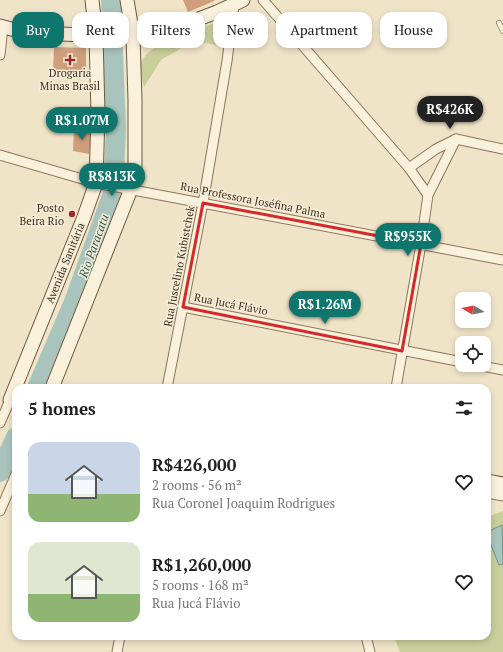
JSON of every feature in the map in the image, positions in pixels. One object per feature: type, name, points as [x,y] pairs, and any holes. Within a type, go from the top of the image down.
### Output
[{"type":"street","name":"Avenida Sanitária","points":[[92,0],[94,12]]},
{"type":"street","points":[[54,384],[134,174],[136,153],[132,37],[126,0]]},
{"type":"street","points":[[263,0],[409,168],[428,195]]},
{"type":"street","points":[[129,37],[193,21],[238,2]]},
{"type":"street","name":"Rua Juscelino Kubistchek","points":[[169,384],[203,203],[238,2]]},
{"type":"street","points":[[0,55],[1,26],[38,34],[72,35]]},
{"type":"street","name":"Avenida Sanitária","points":[[15,384],[99,184],[99,48]]},
{"type":"street","points":[[409,168],[436,149],[456,139],[503,146]]},
{"type":"street","points":[[397,384],[428,195],[456,139]]},
{"type":"street","name":"Rua Professora Joséfina Palma","points":[[0,156],[99,184],[503,260]]},
{"type":"street","name":"Rua Jucá Flávio","points":[[183,307],[455,361]]},
{"type":"street","points":[[491,368],[503,370]]},
{"type":"street","name":"Avenida Sanitária","points":[[0,423],[9,399]]},
{"type":"street","points":[[491,482],[503,484]]},
{"type":"street","points":[[0,511],[12,483]]},
{"type":"street","points":[[491,492],[503,494]]},
{"type":"street","points":[[118,652],[120,640]]},
{"type":"street","points":[[367,640],[369,652]]},
{"type":"lane","points":[[499,23],[503,31]]},
{"type":"highlighted area","points":[[203,203],[421,244],[402,351],[183,307]]},
{"type":"green space","points":[[213,23],[213,44],[205,43],[205,27]]},
{"type":"green space","points":[[154,48],[182,48],[161,60],[144,87],[140,65],[148,53]]},
{"type":"green space","points":[[503,511],[503,652],[400,652],[396,640],[491,640],[491,516]]},
{"type":"water","points":[[502,525],[503,564],[499,565],[491,545],[491,530]]},
{"type":"building","points":[[183,0],[214,0],[214,1],[188,12]]},
{"type":"building","name":"Drogaria Minas Brasil","points":[[54,48],[86,48],[86,76],[53,72]]},
{"type":"building","points":[[74,128],[92,130],[89,154],[73,151]]},
{"type":"waterway","name":"Rio Paracatu","points":[[39,384],[74,302],[113,193],[116,129],[111,0]]},
{"type":"waterway","name":"Rio Paracatu","points":[[0,472],[12,446]]},
{"type":"place","name":"Drogaria Minas Brasil","points":[[70,60]]},
{"type":"place","name":"Posto Beira Rio","points":[[72,214]]}]
